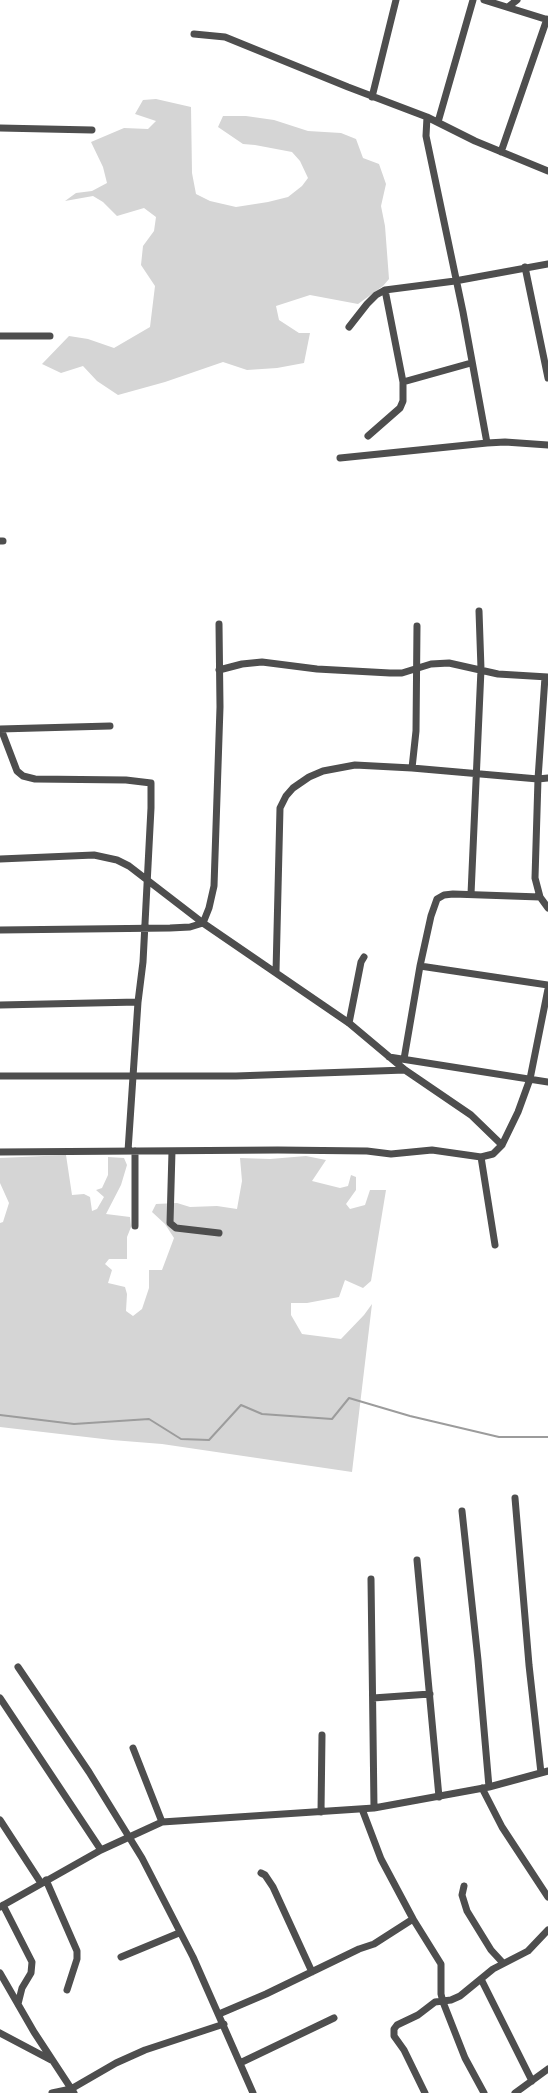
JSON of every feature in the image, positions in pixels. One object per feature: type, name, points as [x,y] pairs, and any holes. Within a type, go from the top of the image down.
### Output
[{"type":"street","points":[[372,97],[396,0]]},
{"type":"street","points":[[438,122],[473,0]]},
{"type":"street","points":[[484,0],[547,19],[501,152]]},
{"type":"street","points":[[508,7],[517,0]]},
{"type":"street","points":[[194,34],[225,37],[372,97],[427,117],[475,141],[548,171]]},
{"type":"street","points":[[427,117],[426,136],[487,443]]},
{"type":"street","points":[[0,128],[92,130]]},
{"type":"street","points":[[349,327],[376,295],[386,290],[455,281],[548,264]]},
{"type":"street","points":[[525,267],[548,378]]},
{"type":"street","points":[[368,436],[400,408],[403,400],[403,382],[386,290]]},
{"type":"street","points":[[0,336],[50,336]]},
{"type":"street","points":[[403,382],[472,363]]},
{"type":"street","points":[[340,458],[487,443],[505,442],[548,445]]},
{"type":"street","points":[[471,894],[475,772],[481,669],[479,611]]},
{"type":"street","points":[[203,923],[209,908],[214,886],[220,707],[219,624]]},
{"type":"street","points":[[412,768],[416,731],[417,626]]},
{"type":"street","points":[[219,670],[252,662],[317,669],[402,673],[417,667],[449,664],[481,669],[498,674],[546,677],[538,779],[536,878],[540,897],[548,908]]},
{"type":"street","points":[[402,673],[416,682]]},
{"type":"street","points":[[110,726],[0,729],[17,771],[23,776],[35,779],[126,780],[151,783],[145,929],[132,1076],[132,1151],[135,1226]]},
{"type":"street","points":[[276,972],[280,808],[286,796],[293,788],[308,777],[323,771],[355,765],[475,772],[538,779],[548,778]]},
{"type":"street","points":[[0,859],[79,855],[107,857],[129,866],[147,882],[203,923],[349,1023],[405,1070],[457,1105],[502,1145]]},
{"type":"street","points":[[404,1059],[420,966],[431,916],[437,899],[444,895],[471,894],[540,897]]},
{"type":"street","points":[[0,930],[145,929],[190,927],[203,923]]},
{"type":"street","points":[[349,1023],[360,962],[364,957]]},
{"type":"street","points":[[420,966],[548,986]]},
{"type":"street","points":[[0,1152],[278,1150],[367,1151],[397,1154],[432,1150],[481,1156],[493,1154],[502,1145],[518,1112],[530,1080],[548,989]]},
{"type":"street","points":[[0,1004],[138,1002]]},
{"type":"street","points":[[389,1057],[548,1082]]},
{"type":"street","points":[[0,1076],[276,1075],[405,1070]]},
{"type":"street","points":[[172,1151],[170,1223],[176,1228],[219,1233]]},
{"type":"street","points":[[481,1156],[495,1245]]},
{"type":"street","points":[[18,2004],[22,1988],[31,1973],[32,1962],[1,1906],[44,1881],[129,1836],[162,1822],[196,1818],[374,1808],[439,1797],[544,1772],[529,1665],[515,1498]]},
{"type":"street","points":[[462,1511],[478,1660],[486,1787],[502,1826],[548,1897]]},
{"type":"street","points":[[417,1560],[439,1797]]},
{"type":"street","points":[[370,1579],[374,1808]]},
{"type":"street","points":[[18,1667],[55,1719],[129,1836],[179,1932],[224,2024],[253,2093]]},
{"type":"street","points":[[373,1698],[430,1694]]},
{"type":"street","points":[[0,1698],[101,1850]]},
{"type":"street","points":[[321,1812],[322,1736]]},
{"type":"street","points":[[133,1748],[162,1822]]},
{"type":"street","points":[[362,1809],[381,1859],[441,1964],[441,1994],[443,2002],[465,2058],[484,2093]]},
{"type":"street","points":[[0,1820],[58,1903],[77,1951],[77,1959],[67,1990]]},
{"type":"street","points":[[261,1873],[265,1875],[273,1887],[312,1972]]},
{"type":"street","points":[[464,1886],[462,1895],[467,1911],[491,1950],[503,1963]]},
{"type":"street","points":[[219,2014],[374,1944],[414,1919]]},
{"type":"street","points":[[425,2093],[404,2050],[393,2033],[397,2026],[403,2021],[418,2015],[435,2002],[443,2002],[460,1996],[503,1963],[528,1951],[548,1930]]},
{"type":"street","points":[[121,1957],[179,1932]]},
{"type":"street","points":[[0,1973],[51,2060],[73,2091]]},
{"type":"street","points":[[481,1979],[532,2081]]},
{"type":"street","points":[[240,2063],[334,2018]]},
{"type":"street","points":[[52,2093],[73,2091],[131,2055],[224,2024]]},
{"type":"street","points":[[0,2033],[51,2060]]},
{"type":"street","points":[[515,2093],[548,2069]]},
{"type":"shaded area","points":[[156,99],[191,107],[192,173],[196,194],[210,201],[236,207],[268,202],[288,197],[302,186],[308,178],[300,161],[292,152],[243,144],[218,127],[223,116],[246,116],[274,120],[308,131],[341,133],[356,139],[363,158],[379,164],[386,184],[381,206],[385,226],[389,279],[383,286],[358,304],[310,295],[276,306],[279,320],[299,333],[310,333],[304,363],[277,368],[247,370],[223,362],[165,382],[118,395],[97,381],[83,366],[61,373],[42,364],[69,336],[88,339],[114,348],[150,327],[155,286],[141,265],[143,246],[154,231],[156,217],[144,208],[117,216],[103,202],[93,196],[65,201],[76,193],[92,191],[107,183],[103,167],[91,142],[124,128],[148,129],[156,121],[135,114],[143,100]]},
{"type":"shaded area","points":[[66,1155],[72,1195],[84,1194],[90,1197],[92,1211],[97,1209],[104,1197],[96,1190],[102,1188],[108,1175],[108,1157],[124,1158],[127,1165],[121,1185],[106,1214],[130,1217],[131,1227],[127,1237],[127,1259],[109,1259],[105,1264],[112,1270],[108,1283],[125,1287],[127,1294],[126,1311],[133,1316],[142,1309],[149,1288],[149,1270],[162,1270],[174,1238],[165,1224],[152,1212],[156,1204],[177,1203],[190,1207],[217,1206],[237,1209],[242,1181],[240,1158],[270,1159],[306,1156],[326,1160],[312,1181],[340,1188],[348,1186],[351,1175],[356,1177],[356,1190],[346,1204],[350,1209],[365,1205],[370,1190],[386,1190],[371,1281],[363,1288],[345,1280],[339,1297],[307,1303],[291,1303],[291,1315],[302,1334],[341,1339],[364,1315],[372,1304],[352,1472],[162,1444],[112,1440],[0,1427],[0,1223],[3,1222],[9,1203],[0,1183],[0,1158]]},
{"type":"waterway","points":[[0,1415],[74,1424],[149,1419],[181,1439],[209,1440],[241,1405],[262,1414],[332,1419],[349,1398],[410,1416],[499,1437],[548,1437]]}]
